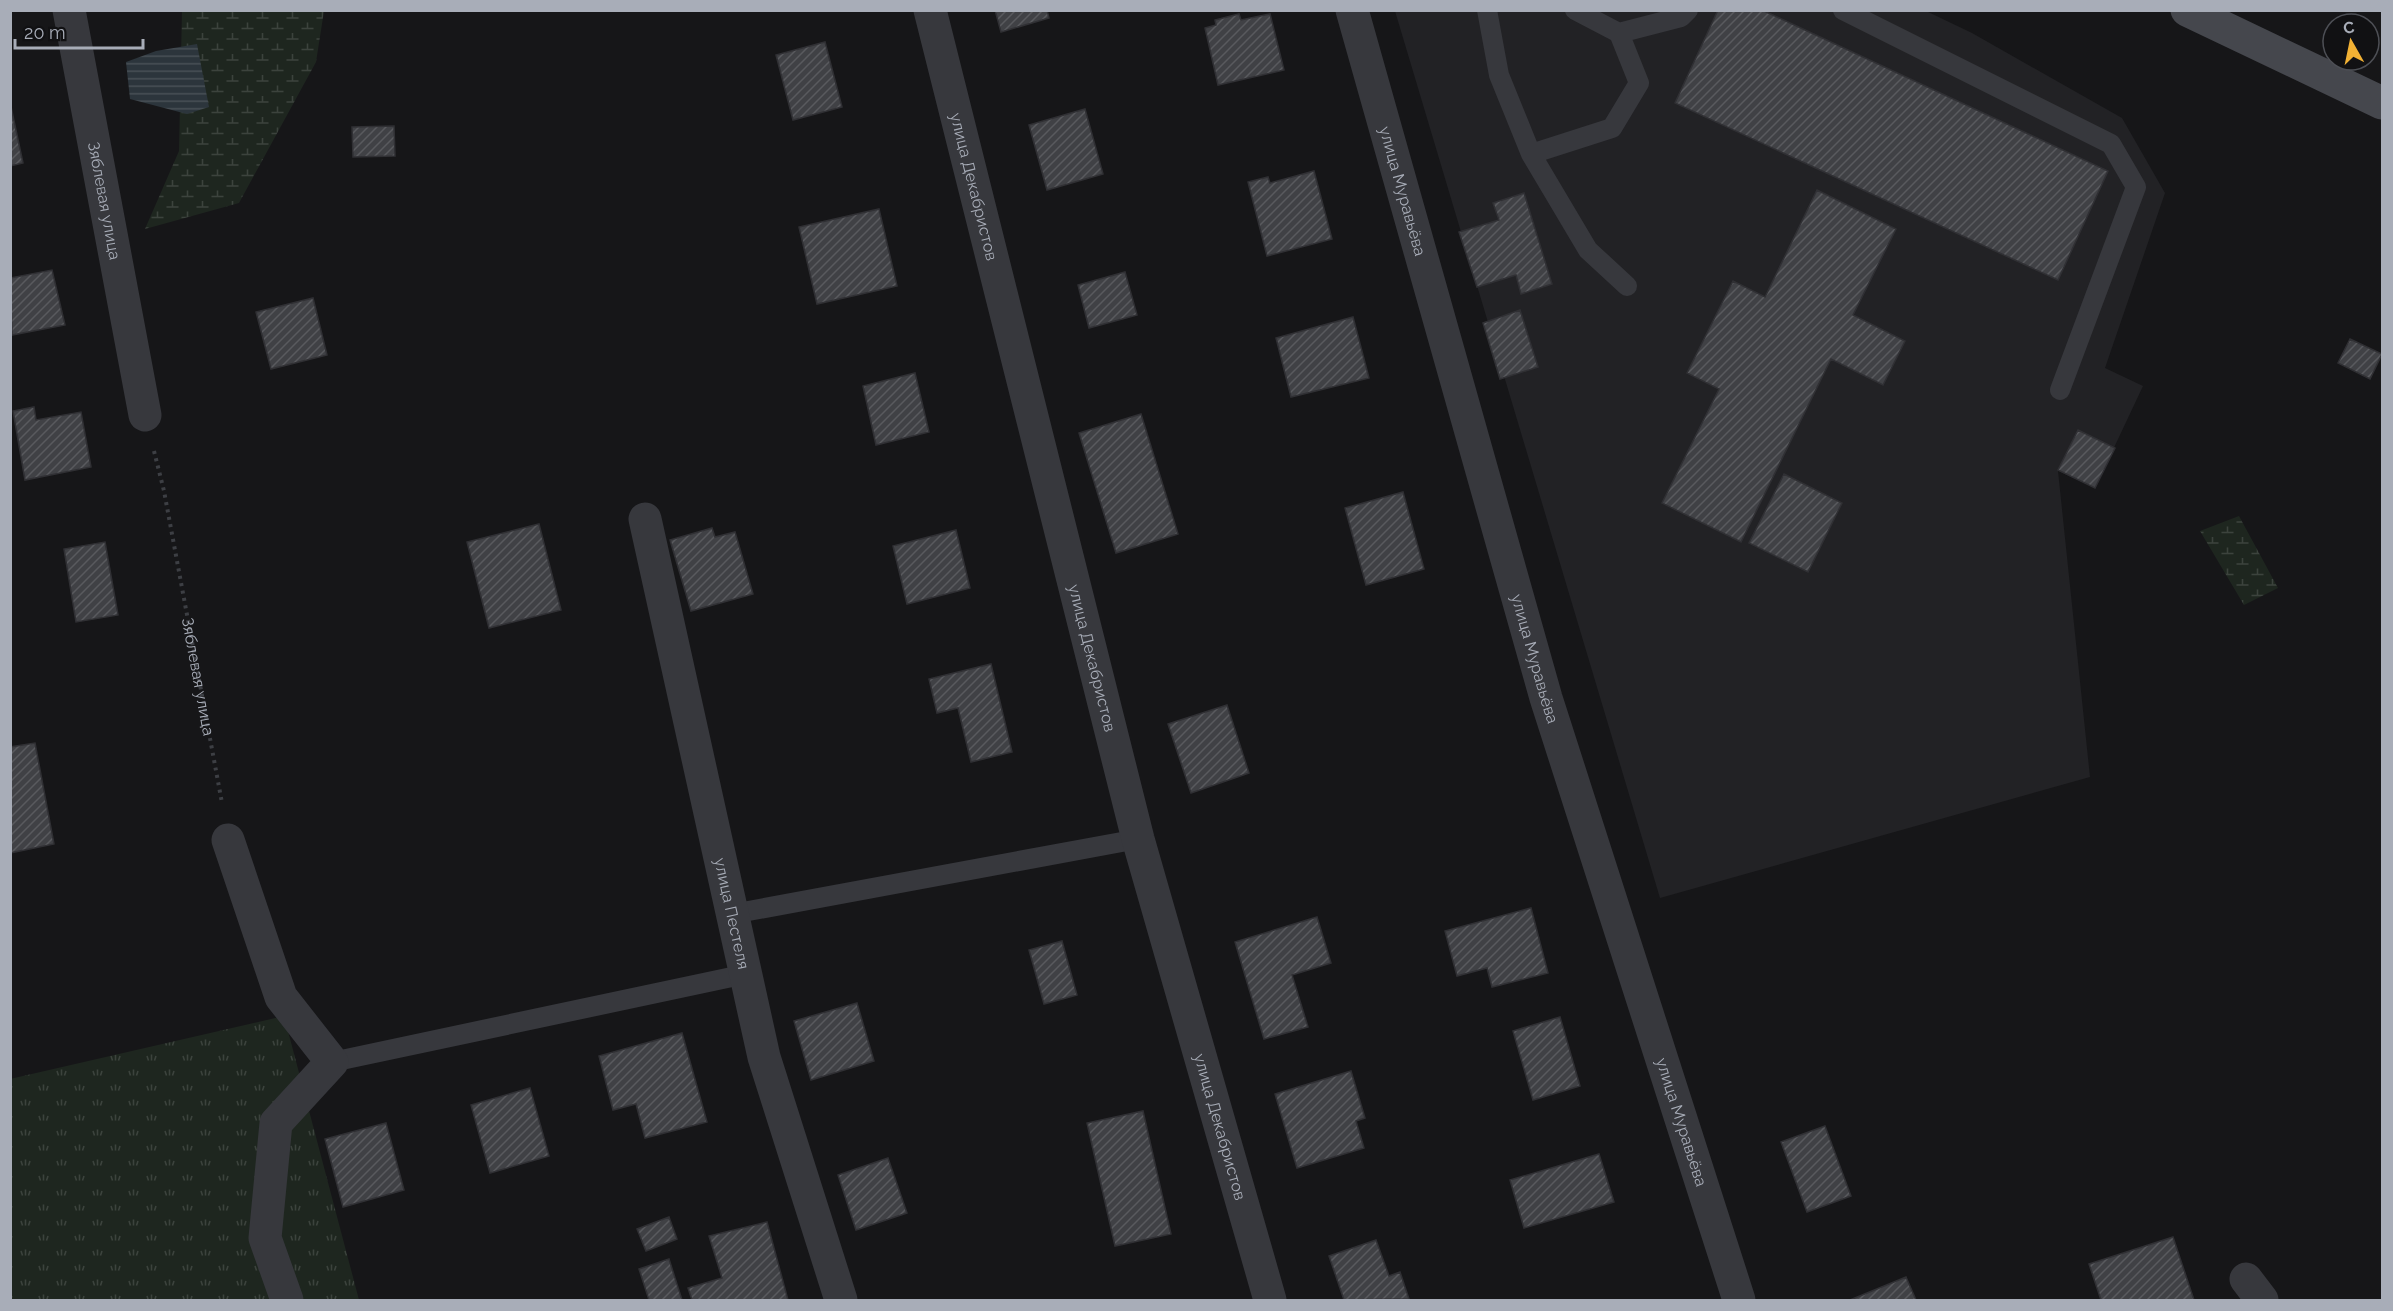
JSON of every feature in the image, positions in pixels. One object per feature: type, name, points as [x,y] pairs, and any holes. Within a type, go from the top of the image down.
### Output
[{"type":"main road","points":[[2187,10],[2382,103]]},
{"type":"street","name":"Зяблевая улица","points":[[69,10],[145,415]]},
{"type":"street","name":"улица Декабристов","points":[[930,10],[1138,839],[1270,1300]]},
{"type":"street","name":"улица Муравьёва","points":[[1352,10],[1546,698],[1739,1300]]},
{"type":"street","name":"улица Пестеля","points":[[645,519],[764,1057],[841,1300]]},
{"type":"street","points":[[228,840],[281,998],[332,1062],[276,1123],[265,1238],[287,1300]]},
{"type":"lane","points":[[1487,10],[1499,75],[1531,154],[1588,250],[1627,286]]},
{"type":"lane","points":[[1531,154],[1612,128],[1639,83],[1619,33],[1575,10]]},
{"type":"lane","points":[[1619,33],[1681,17],[1688,10]]},
{"type":"lane","points":[[1843,10],[2111,144],[2136,187],[2060,390]]},
{"type":"lane","points":[[732,914],[1138,839]]},
{"type":"lane","points":[[332,1062],[746,974]]},
{"type":"path","name":"Зяблевая улица","points":[[145,415],[164,491],[228,840]]},
{"type":"shaded area","points":[[1395,11],[1926,11],[1972,33],[2122,118],[2165,193],[2105,368],[2143,386],[2095,488],[2058,471],[2090,777],[1660,898]]},
{"type":"shaded area","points":[[197,44],[209,107],[187,114],[130,99],[126,62],[156,51]]},
{"type":"green space","points":[[182,11],[324,11],[316,62],[239,203],[145,229],[179,151]]},
{"type":"green space","points":[[2239,516],[2278,588],[2244,605],[2200,531]]},
{"type":"green space","points":[[284,1016],[359,1300],[11,1300],[10,1079]]},
{"type":"building","points":[[995,10],[1047,10],[1049,18],[1001,32]]},
{"type":"building","points":[[1718,10],[1762,10],[2108,171],[2058,280],[1675,103]]},
{"type":"building","points":[[1239,14],[1241,20],[1270,14],[1284,70],[1218,85],[1205,28],[1216,25],[1215,20]]},
{"type":"building","points":[[825,42],[842,107],[793,120],[776,55]]},
{"type":"building","points":[[10,102],[23,163],[10,166]]},
{"type":"building","points":[[1085,109],[1103,174],[1047,190],[1029,125]]},
{"type":"building","points":[[394,126],[395,156],[353,157],[352,127]]},
{"type":"building","points":[[1314,171],[1332,239],[1267,256],[1248,182],[1268,177],[1270,183]]},
{"type":"building","points":[[1817,190],[1896,229],[1853,315],[1905,341],[1883,385],[1831,359],[1741,542],[1662,503],[1719,389],[1687,373],[1733,281],[1765,297]]},
{"type":"building","points":[[1524,193],[1552,284],[1521,294],[1516,275],[1477,287],[1459,232],[1499,220],[1493,203]]},
{"type":"building","points":[[879,209],[897,286],[817,304],[799,227]]},
{"type":"building","points":[[52,270],[65,325],[12,335],[10,278]]},
{"type":"building","points":[[1125,272],[1137,315],[1089,328],[1078,285]]},
{"type":"building","points":[[313,298],[327,355],[271,369],[256,312]]},
{"type":"building","points":[[1520,310],[1538,367],[1500,379],[1483,323]]},
{"type":"building","points":[[1353,317],[1369,378],[1291,397],[1276,338]]},
{"type":"building","points":[[2350,339],[2382,354],[2370,379],[2338,363]]},
{"type":"building","points":[[915,373],[929,432],[876,445],[863,386]]},
{"type":"building","points":[[34,407],[36,420],[81,412],[91,467],[25,480],[13,411]]},
{"type":"building","points":[[1141,414],[1178,534],[1116,553],[1079,433]]},
{"type":"building","points":[[2078,430],[2115,448],[2095,488],[2058,470]]},
{"type":"building","points":[[1784,474],[1842,503],[1808,572],[1749,543]]},
{"type":"building","points":[[1403,492],[1424,569],[1366,585],[1345,508]]},
{"type":"building","points":[[539,524],[561,610],[489,628],[467,542]]},
{"type":"building","points":[[712,528],[715,537],[735,532],[753,594],[691,611],[670,540]]},
{"type":"building","points":[[956,530],[970,588],[907,604],[893,546]]},
{"type":"building","points":[[105,542],[118,615],[76,622],[64,549]]},
{"type":"building","points":[[991,664],[1012,752],[971,762],[958,708],[937,713],[929,679]]},
{"type":"building","points":[[1227,705],[1249,773],[1191,793],[1168,724]]},
{"type":"building","points":[[35,743],[54,844],[10,853],[10,747]]},
{"type":"building","points":[[1531,908],[1548,973],[1492,987],[1487,968],[1457,976],[1445,931]]},
{"type":"building","points":[[1317,917],[1331,963],[1292,975],[1308,1027],[1264,1039],[1235,942]]},
{"type":"building","points":[[1062,941],[1077,995],[1044,1004],[1029,950]]},
{"type":"building","points":[[857,1003],[874,1061],[811,1080],[794,1021]]},
{"type":"building","points":[[1560,1017],[1580,1086],[1533,1100],[1513,1031]]},
{"type":"building","points":[[682,1033],[707,1122],[645,1138],[636,1104],[613,1110],[599,1056]]},
{"type":"building","points":[[1351,1071],[1365,1118],[1356,1121],[1364,1148],[1297,1168],[1275,1094]]},
{"type":"building","points":[[530,1088],[549,1156],[490,1173],[471,1105]]},
{"type":"building","points":[[1143,1111],[1171,1234],[1115,1246],[1087,1123]]},
{"type":"building","points":[[386,1123],[404,1190],[343,1207],[325,1139]]},
{"type":"building","points":[[1825,1126],[1851,1196],[1807,1212],[1781,1142]]},
{"type":"building","points":[[1599,1154],[1614,1202],[1524,1228],[1510,1180]]},
{"type":"building","points":[[888,1158],[907,1213],[856,1230],[838,1175]]},
{"type":"building","points":[[669,1217],[677,1239],[646,1251],[637,1229]]},
{"type":"building","points":[[767,1222],[788,1300],[692,1300],[688,1288],[722,1278],[709,1236]]},
{"type":"building","points":[[2173,1237],[2194,1300],[2101,1300],[2089,1264]]},
{"type":"building","points":[[1376,1240],[1389,1276],[1400,1272],[1409,1299],[1344,1300],[1329,1256]]},
{"type":"building","points":[[669,1259],[682,1300],[649,1300],[639,1269]]},
{"type":"building","points":[[1906,1277],[1916,1300],[1850,1300]]}]
